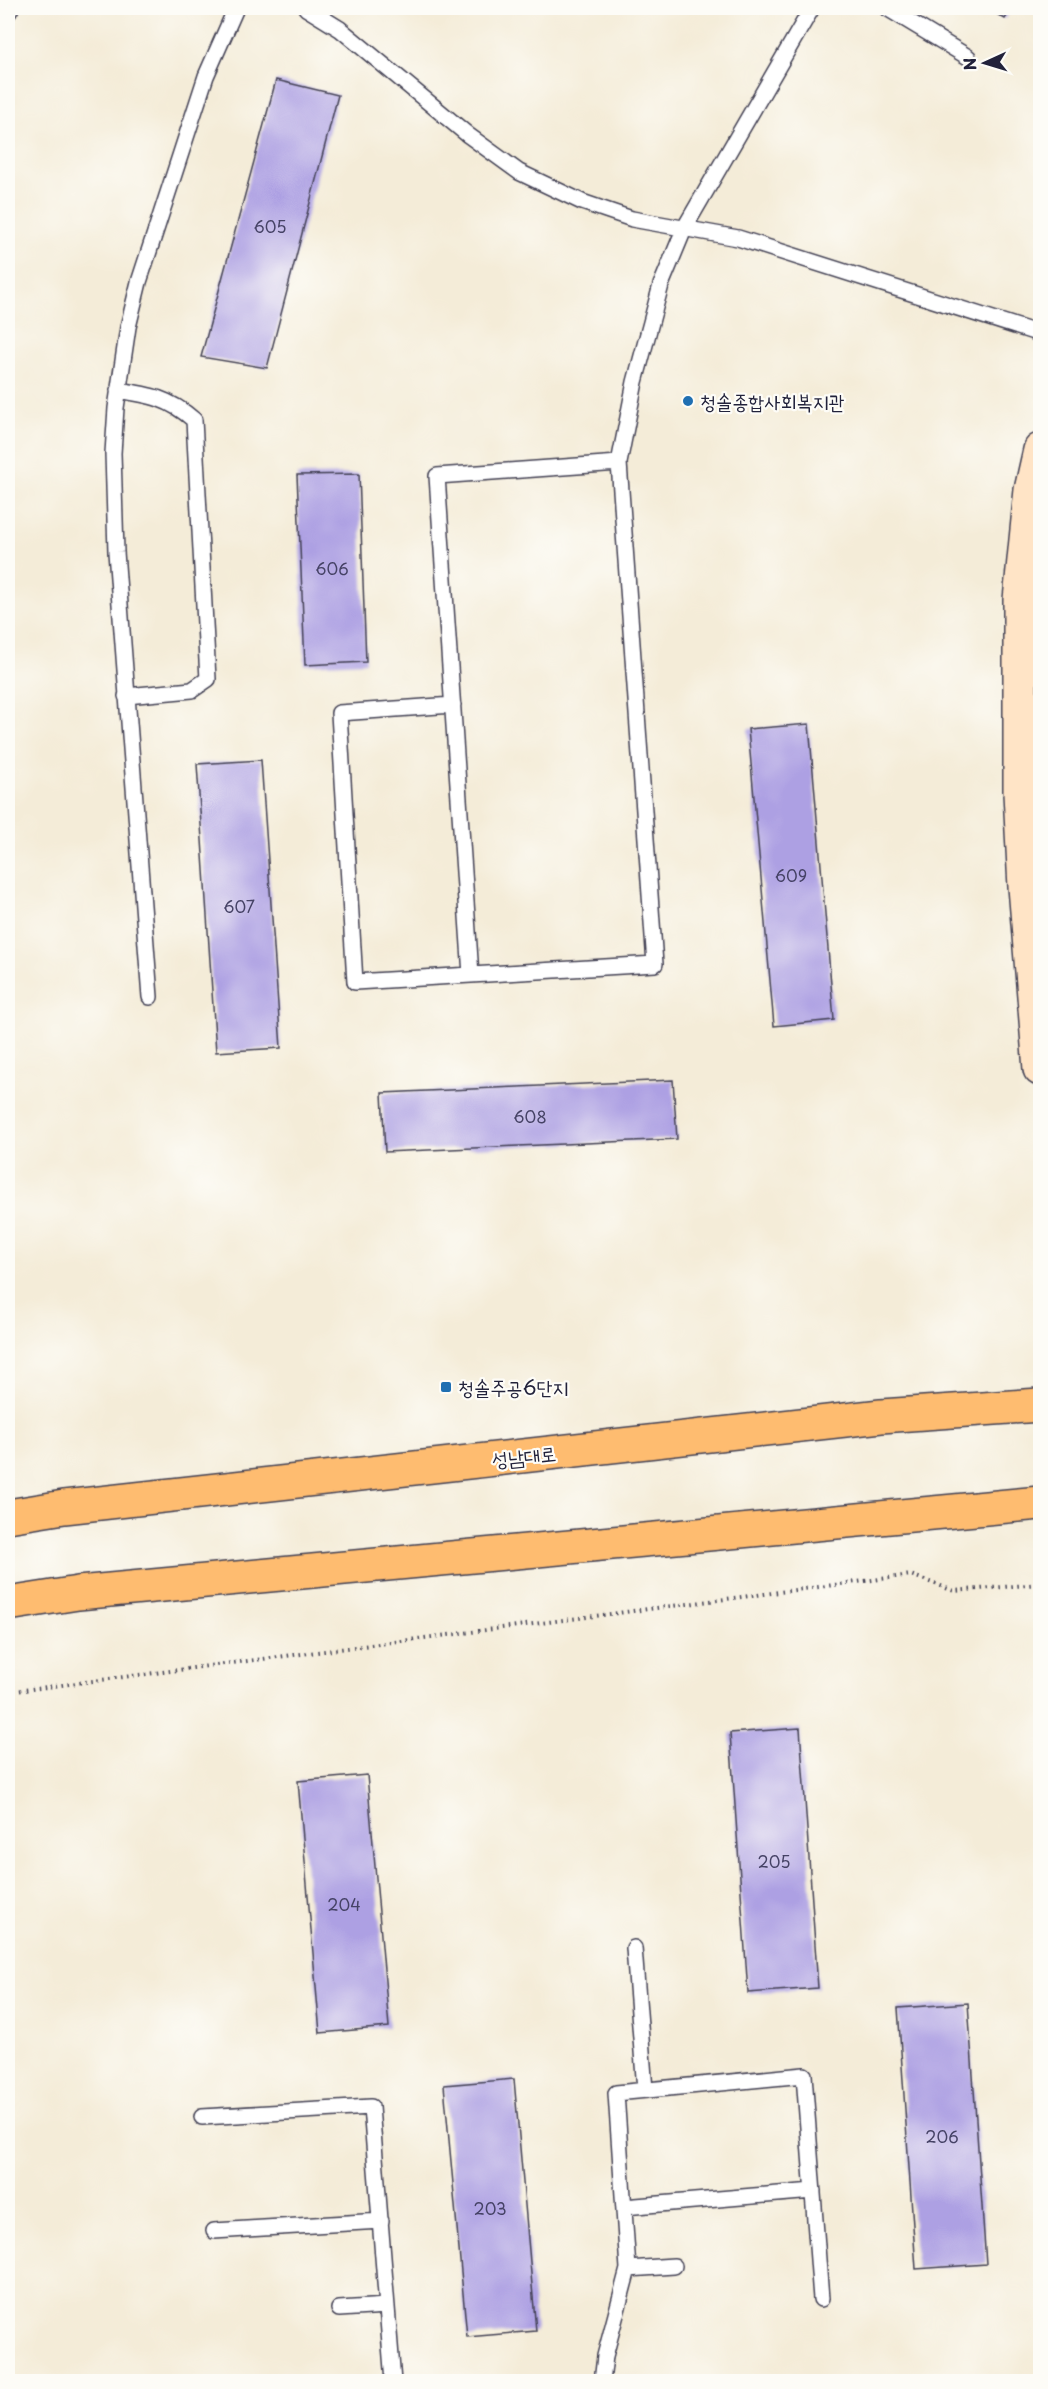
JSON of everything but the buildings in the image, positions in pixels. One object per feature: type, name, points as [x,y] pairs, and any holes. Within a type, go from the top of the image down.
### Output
[{"type":"main road","points":[[1041,450],[1031,490],[1020,600],[1025,751],[1020,793],[1025,887],[1041,1070]]},
{"type":"main road","name":"성남대로","points":[[8,1516],[64,1507],[881,1416],[1041,1404]]},
{"type":"main road","points":[[8,1604],[78,1593],[1041,1503]]},
{"type":"lane","points":[[8,13],[11,8]]},
{"type":"lane","points":[[150,997],[126,696],[114,501],[113,453],[118,390],[128,327],[155,227],[206,76],[236,8]]},
{"type":"lane","points":[[306,8],[340,29],[468,135],[519,172],[582,202],[632,219],[738,238],[1041,334]]},
{"type":"lane","points":[[453,705],[339,713],[355,982],[655,964],[619,463],[635,382],[661,285],[685,227],[812,8]]},
{"type":"lane","points":[[887,8],[968,57]]},
{"type":"lane","points":[[118,390],[154,395],[178,406],[194,420],[208,679],[192,690],[126,696]]},
{"type":"lane","points":[[471,975],[437,476],[619,463]]},
{"type":"lane","points":[[634,1948],[645,2090]]},
{"type":"lane","points":[[602,2382],[605,2356],[628,2269],[616,2093],[804,2075],[821,2299]]},
{"type":"lane","points":[[202,2117],[371,2107],[393,2382]]},
{"type":"lane","points":[[624,2207],[813,2191]]},
{"type":"lane","points":[[214,2231],[381,2221]]},
{"type":"lane","points":[[628,2269],[674,2266]]},
{"type":"lane","points":[[339,2309],[387,2306]]},
{"type":"path","points":[[8,1692],[911,1575],[954,1591],[1041,1584]]},
{"type":"place","name":"청솔종합사회복지관","points":[[688,401]]},
{"type":"place","name":"청솔주공6단지","points":[[446,1387]]}]
